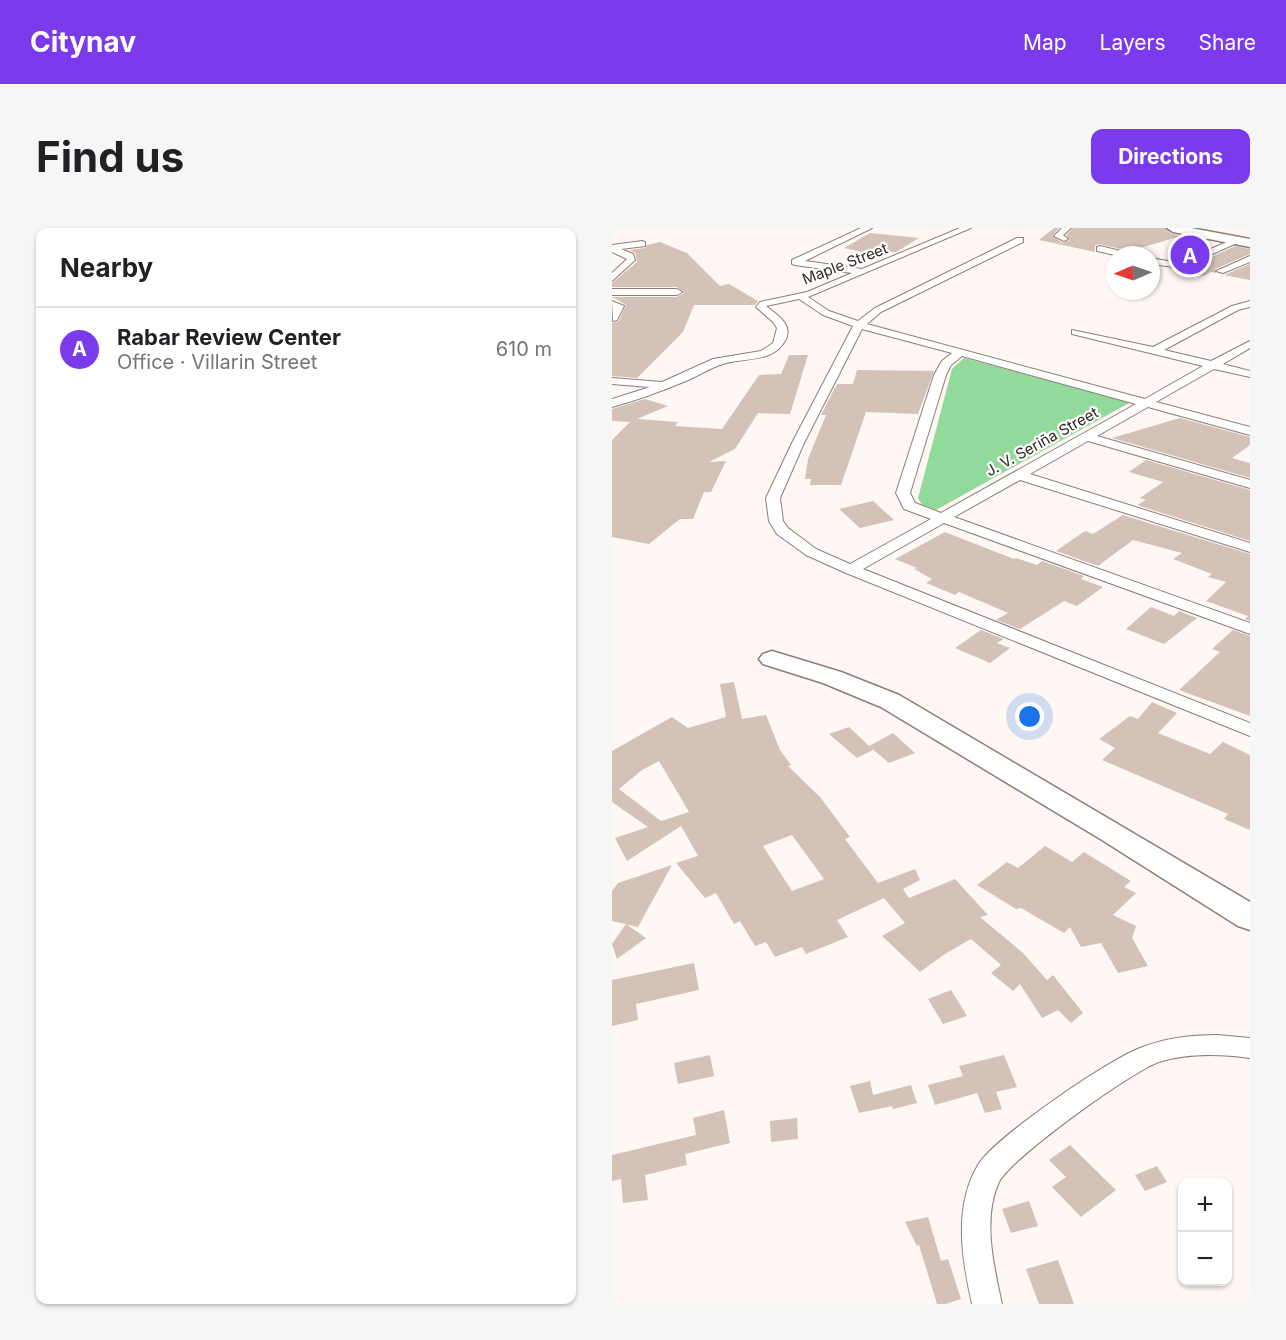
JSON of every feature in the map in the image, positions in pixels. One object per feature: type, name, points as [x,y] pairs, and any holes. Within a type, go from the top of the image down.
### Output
[{"type":"street","points":[[865,272],[795,262],[868,228]]},
{"type":"street","name":"Maple Street","points":[[667,384],[717,361],[753,357],[763,353],[780,340],[782,335],[779,322],[761,305],[800,296],[865,272],[967,228]]},
{"type":"street","points":[[1064,239],[1058,236],[1067,228]]},
{"type":"street","points":[[1173,228],[1250,243]]},
{"type":"street","points":[[1193,241],[1209,235]]},
{"type":"street","points":[[1020,240],[878,310],[859,325],[798,443],[773,498],[776,521],[782,531],[811,552],[851,570],[1249,729]]},
{"type":"street","points":[[1160,263],[1179,266],[1237,241]]},
{"type":"street","points":[[612,249],[642,244]]},
{"type":"street","points":[[612,249],[630,256],[631,260],[616,270],[612,278]]},
{"type":"street","points":[[1100,249],[1106,250]]},
{"type":"street","points":[[1220,271],[1250,259]]},
{"type":"street","points":[[612,292],[676,292]]},
{"type":"street","points":[[800,296],[826,313],[859,325],[1250,430]]},
{"type":"street","points":[[612,304],[619,306],[613,318]]},
{"type":"street","points":[[1153,352],[1234,308],[1250,304]]},
{"type":"street","points":[[1076,332],[1250,374]]},
{"type":"street","name":"J. V. Seriña Street","points":[[851,570],[1250,344]]},
{"type":"street","points":[[959,353],[946,363],[939,375],[903,493],[909,506],[1250,629]]},
{"type":"street","points":[[612,381],[667,384]]},
{"type":"street","points":[[612,403],[667,384]]},
{"type":"street","points":[[1085,436],[1250,484]]},
{"type":"street","points":[[1017,475],[1250,548]]},
{"type":"street","points":[[772,659],[827,674],[890,701],[1113,833],[1250,918]]},
{"type":"street","points":[[987,1304],[978,1258],[976,1225],[980,1194],[989,1171],[1010,1150],[1127,1066],[1159,1051],[1199,1047],[1250,1048]]},
{"type":"green space","points":[[964,358],[1131,402],[936,510],[922,505],[918,498],[952,369]]},
{"type":"building","points":[[1054,228],[1059,228],[1052,236],[1063,243],[1070,240],[1066,235],[1073,228],[1165,228],[1172,234],[1181,236],[1147,246],[1099,244],[1095,246],[1095,252],[1039,240]]},
{"type":"building","points":[[870,233],[919,238],[896,252],[879,256],[844,248]]},
{"type":"building","points":[[660,242],[687,253],[720,286],[729,284],[758,301],[755,305],[694,305],[683,332],[637,378],[612,376],[612,323],[619,321],[626,305],[612,297],[677,297],[684,293],[677,287],[612,287],[612,283],[637,262],[635,253],[630,250],[645,248],[647,245]]},
{"type":"building","points":[[1235,246],[1250,249],[1250,254],[1215,269],[1216,273],[1211,272],[1203,276],[1167,268],[1183,270]]},
{"type":"building","points":[[1250,264],[1250,280],[1224,275]]},
{"type":"building","points":[[789,355],[808,355],[790,414],[758,413],[735,449],[709,462],[726,461],[711,492],[704,492],[693,519],[680,519],[649,544],[612,537],[612,440],[630,422],[612,421],[612,409],[645,399],[668,406],[637,419],[678,422],[675,426],[722,429],[759,375],[781,374]]},
{"type":"building","points":[[857,370],[934,371],[918,414],[866,412],[841,485],[810,485],[811,479],[805,479],[808,459],[826,415],[821,415],[837,384],[853,384]]},
{"type":"building","points":[[1180,418],[1250,437],[1250,445],[1232,458],[1250,463],[1250,478],[1112,438]]},
{"type":"building","points":[[1146,460],[1250,490],[1250,541],[1137,505],[1146,500],[1140,498],[1163,482],[1129,472]]},
{"type":"building","points":[[873,501],[894,520],[860,528],[839,509]]},
{"type":"building","points":[[1123,515],[1250,554],[1250,621],[1245,619],[1248,616],[1206,601],[1226,582],[1208,577],[1212,574],[1173,559],[1182,553],[1133,540],[1098,566],[1056,551],[1085,531],[1093,534]]},
{"type":"building","points":[[945,532],[1014,559],[1037,565],[1042,561],[1084,576],[1081,579],[1103,587],[1077,606],[1064,601],[1020,629],[996,620],[1008,613],[959,592],[955,595],[926,583],[932,579],[914,569],[917,568],[895,559]]},
{"type":"building","points":[[1151,607],[1174,616],[1179,611],[1197,618],[1164,644],[1126,629]]},
{"type":"building","points":[[981,630],[1004,639],[997,643],[1010,648],[990,663],[955,648]]},
{"type":"building","points":[[1233,630],[1250,636],[1250,716],[1179,690],[1220,652],[1212,649]]},
{"type":"building","points":[[734,682],[742,719],[766,715],[780,750],[791,765],[788,766],[820,797],[850,837],[845,839],[878,883],[915,869],[920,880],[903,889],[909,898],[955,879],[988,915],[980,917],[1023,953],[1047,980],[1053,975],[1083,1013],[1071,1023],[1058,1010],[1042,1018],[1020,984],[1013,991],[991,973],[1001,965],[971,939],[920,972],[882,936],[905,923],[884,898],[837,920],[848,937],[806,954],[802,947],[775,957],[766,942],[755,946],[740,921],[734,924],[716,893],[705,898],[676,863],[698,856],[681,826],[627,861],[615,838],[648,827],[612,802],[612,751],[672,717],[688,728],[726,717],[720,684]],"holes":[[[659,761],[689,812],[661,821],[619,789],[642,770]],[[792,835],[824,879],[792,891],[763,846]]]},
{"type":"building","points":[[1152,702],[1177,713],[1158,733],[1210,754],[1223,742],[1250,755],[1250,830],[1224,819],[1228,814],[1102,760],[1115,748],[1099,739],[1130,716],[1138,719]]},
{"type":"building","points":[[849,727],[869,746],[893,733],[915,753],[889,763],[870,747],[873,750],[857,758],[829,734]]},
{"type":"building","points":[[1045,846],[1072,862],[1084,852],[1131,881],[1124,887],[1136,893],[1113,915],[1136,926],[1132,938],[1148,966],[1118,973],[1101,943],[1081,947],[1070,927],[1064,933],[1021,908],[1016,909],[977,885],[1007,862],[1018,868]]},
{"type":"building","points":[[672,865],[638,927],[612,921],[612,891],[618,883]]},
{"type":"building","points":[[626,924],[646,938],[617,959],[612,944]]},
{"type":"building","points":[[694,963],[699,990],[636,1004],[638,1020],[612,1026],[612,980]]},
{"type":"building","points":[[951,990],[967,1016],[943,1024],[928,999]]},
{"type":"building","points":[[710,1055],[714,1076],[678,1084],[674,1063]]},
{"type":"building","points":[[1004,1055],[1017,1087],[996,1092],[1002,1109],[985,1113],[977,1093],[935,1105],[928,1085],[963,1076],[959,1066]]},
{"type":"building","points":[[870,1081],[873,1095],[911,1085],[917,1103],[893,1109],[892,1106],[859,1113],[850,1086]]},
{"type":"building","points":[[724,1110],[730,1143],[685,1154],[687,1165],[645,1175],[648,1200],[623,1203],[621,1179],[612,1181],[612,1155],[696,1135],[693,1118]]},
{"type":"building","points":[[797,1118],[798,1139],[771,1142],[770,1121]]},
{"type":"building","points":[[1070,1145],[1116,1190],[1081,1217],[1052,1187],[1066,1177],[1049,1160]]},
{"type":"building","points":[[1157,1166],[1167,1182],[1145,1191],[1135,1175]]},
{"type":"building","points":[[1029,1201],[1038,1226],[1011,1233],[1002,1209]]},
{"type":"building","points":[[928,1217],[941,1261],[948,1259],[961,1299],[946,1304],[937,1304],[919,1245],[917,1246],[905,1222]]},
{"type":"building","points":[[1058,1260],[1074,1304],[1039,1304],[1026,1269]]},
{"type":"place","name":"Rabar Review Center","points":[[1190,255]]}]
